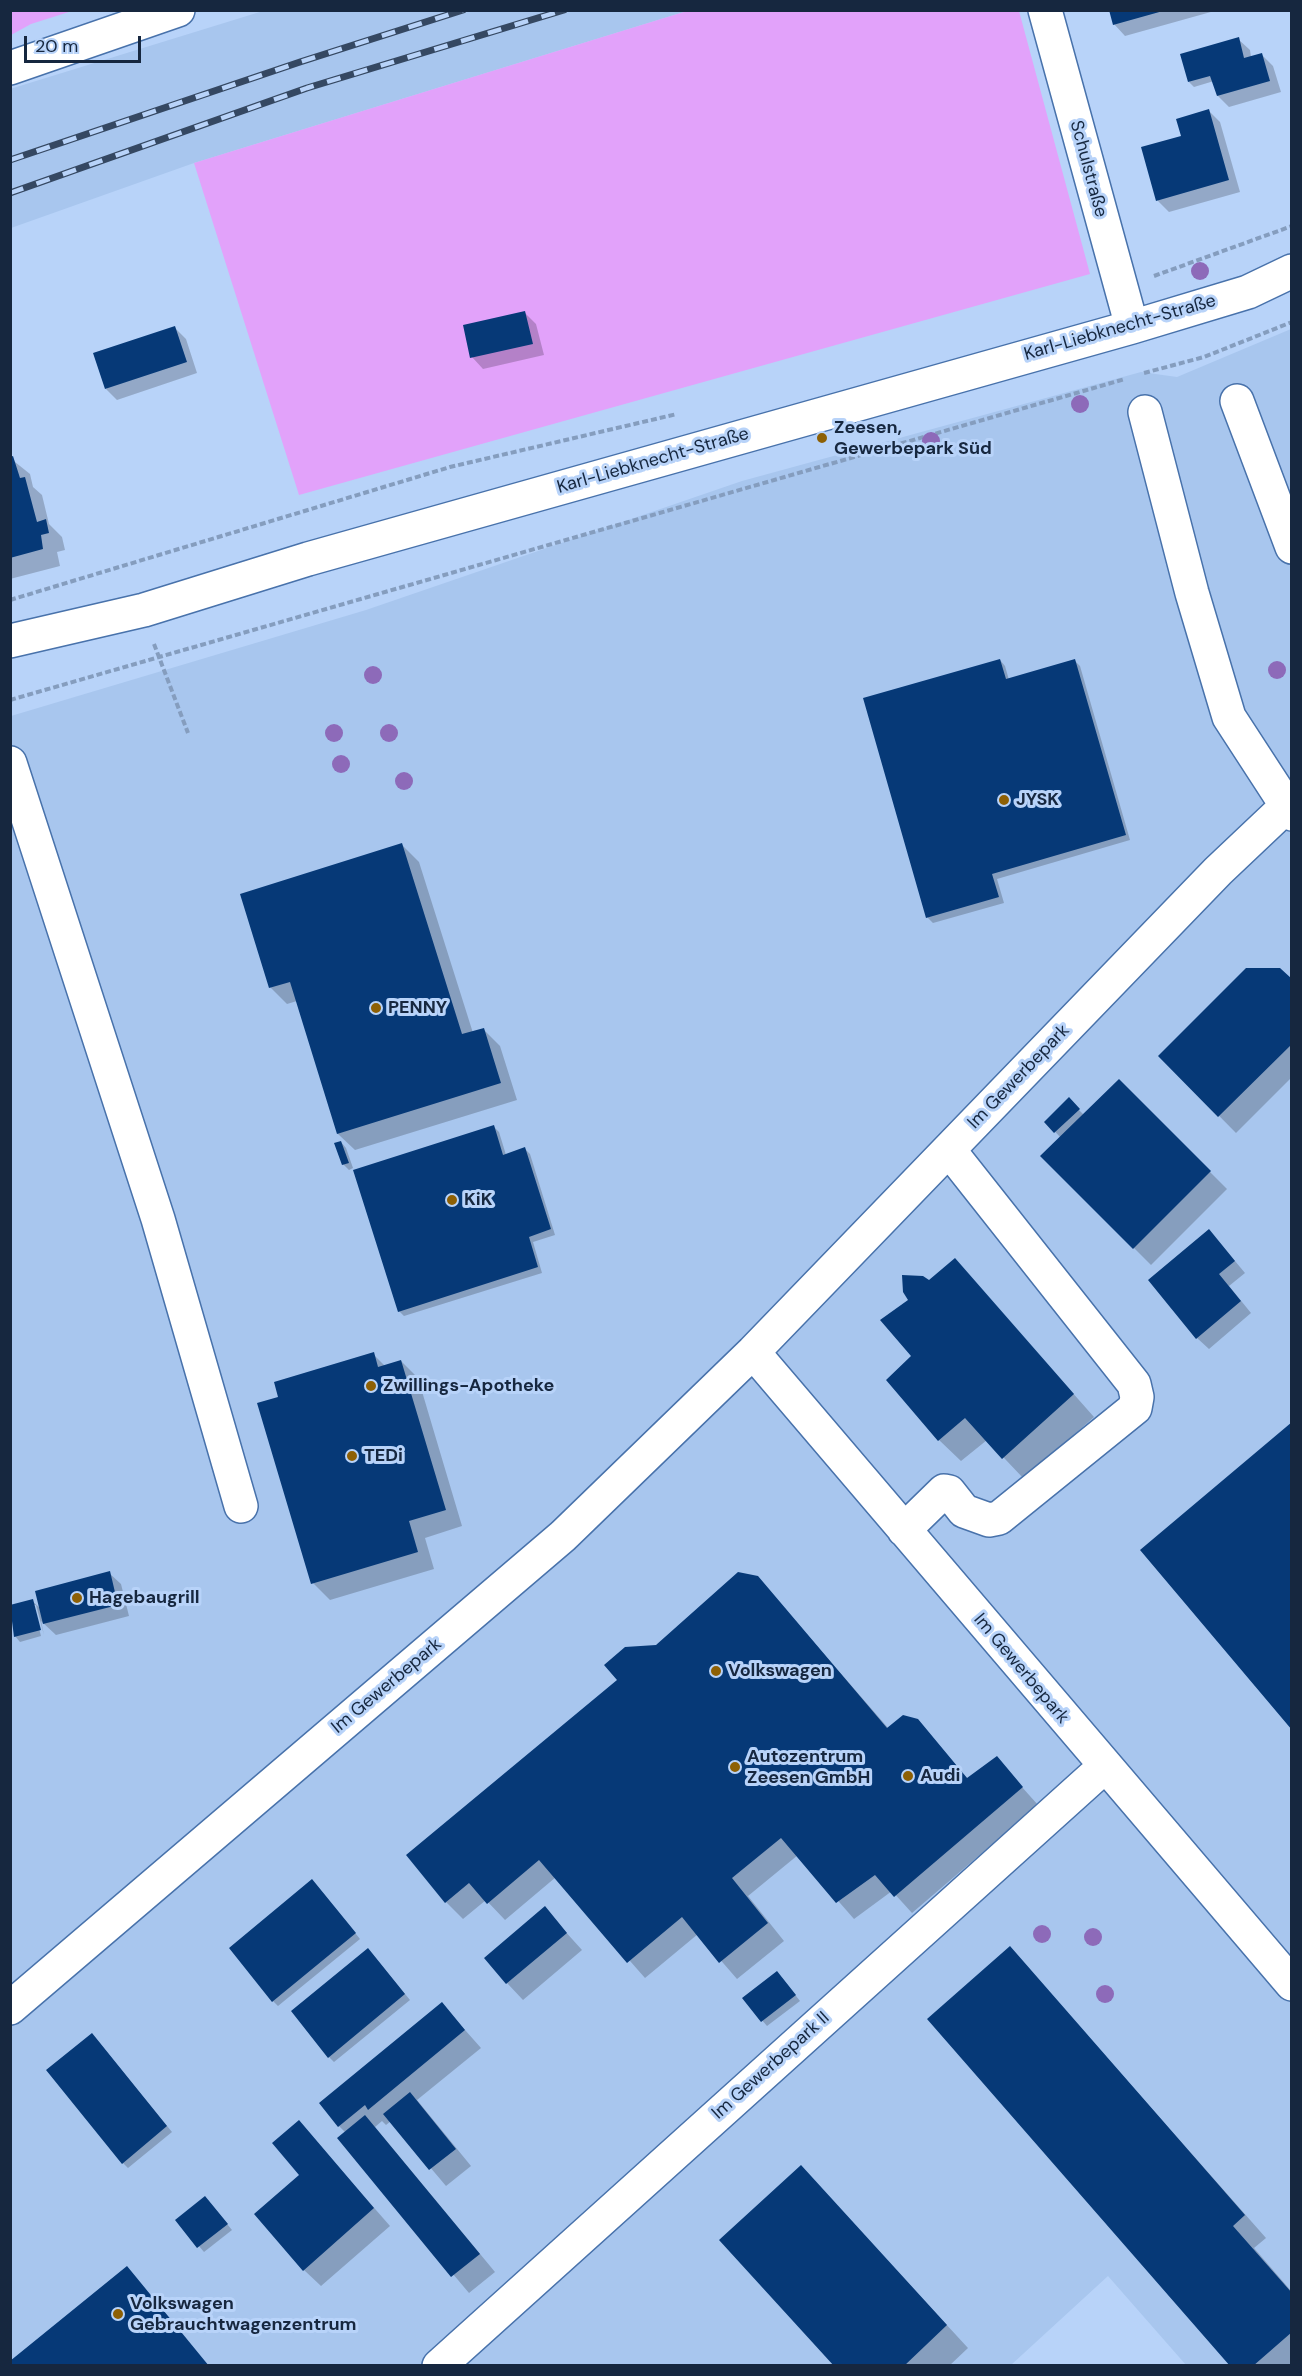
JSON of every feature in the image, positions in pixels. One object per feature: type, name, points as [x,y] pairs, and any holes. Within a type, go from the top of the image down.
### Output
[{"type":"street","points":[[10,68],[178,10]]},
{"type":"street","name":"Schulstraße","points":[[1045,10],[1132,327]]},
{"type":"street","name":"Karl-Liebknecht-Straße","points":[[10,641],[144,610],[320,555],[1132,327],[1248,292],[1292,271]]},
{"type":"street","points":[[1237,401],[1292,547]]},
{"type":"street","points":[[1145,412],[1192,593],[1230,717],[1290,806]]},
{"type":"street","points":[[10,763],[158,1219],[241,1506]]},
{"type":"street","name":"Im Gewerbepark","points":[[10,2008],[563,1536],[753,1352],[949,1150],[1290,806]]},
{"type":"street","points":[[904,1530],[944,1491],[949,1492],[964,1511],[989,1520],[999,1518],[1135,1408],[1137,1397],[1134,1384],[949,1150]]},
{"type":"street","name":"Im Gewerbepark","points":[[753,1352],[1104,1767],[1292,1984]]},
{"type":"street","name":"Im Gewerbepark II","points":[[438,2366],[1104,1767]]},
{"type":"path","points":[[1121,288],[1292,226]]},
{"type":"path","points":[[1141,374],[1204,357],[1292,322]]},
{"type":"path","points":[[10,700],[1130,378]]},
{"type":"path","points":[[10,600],[450,467],[683,412]]},
{"type":"path","points":[[130,562],[158,657],[188,733]]},
{"type":"shaded area","points":[[11,10],[72,11],[31,24],[11,35]]},
{"type":"shaded area","points":[[263,11],[687,11],[194,163],[11,228],[10,89]]},
{"type":"shaded area","points":[[687,11],[1019,11],[1090,274],[299,495],[194,163]]},
{"type":"shaded area","points":[[1291,329],[1291,2365],[1186,2365],[1108,2276],[1011,2365],[11,2366],[11,716],[366,610],[742,481],[1141,372],[1177,377]]},
{"type":"building","points":[[1109,10],[1163,10],[1163,11],[1113,25]]},
{"type":"building","points":[[1239,37],[1244,58],[1262,53],[1270,81],[1217,96],[1210,76],[1188,82],[1180,54]]},
{"type":"building","points":[[1209,109],[1229,180],[1156,201],[1141,147],[1181,136],[1176,119]]},
{"type":"building","points":[[525,311],[533,344],[470,358],[463,325]]},
{"type":"building","points":[[175,326],[187,362],[105,389],[93,353]]},
{"type":"building","points":[[13,456],[20,478],[25,477],[37,522],[46,519],[49,533],[41,535],[43,549],[10,558],[10,457]]},
{"type":"building","name":"JYSK","points":[[1000,659],[1006,679],[1075,659],[1126,835],[992,874],[999,897],[926,918],[863,698]]},
{"type":"building","name":"PENNY","points":[[402,843],[462,1034],[484,1028],[501,1083],[337,1134],[290,982],[269,988],[240,894]]},
{"type":"building","points":[[1246,968],[1280,968],[1292,979],[1292,1044],[1218,1117],[1158,1056]]},
{"type":"building","points":[[1119,1079],[1211,1171],[1133,1249],[1040,1156]]},
{"type":"building","points":[[1069,1097],[1080,1109],[1054,1133],[1044,1122]]},
{"type":"building","name":"KiK","points":[[494,1125],[503,1155],[525,1147],[551,1229],[529,1237],[538,1267],[398,1312],[353,1170]]},
{"type":"building","points":[[341,1141],[349,1163],[342,1165],[334,1143]]},
{"type":"building","points":[[1209,1229],[1235,1261],[1219,1274],[1241,1301],[1196,1339],[1148,1280]]},
{"type":"building","points":[[955,1258],[1074,1394],[1002,1459],[965,1418],[938,1441],[886,1380],[911,1356],[880,1320],[908,1300],[903,1292],[902,1275],[923,1276],[929,1280]]},
{"type":"building","name":"TEDi","points":[[374,1352],[378,1367],[401,1360],[446,1510],[409,1521],[418,1552],[311,1584],[257,1403],[278,1397],[274,1382]]},
{"type":"building","points":[[1292,1422],[1292,1730],[1140,1550]]},
{"type":"building","name":"Hagebaugrill","points":[[110,1571],[118,1605],[43,1624],[35,1591]]},
{"type":"building","name":"Autozentrum Zeesen GmbH","points":[[738,1572],[758,1576],[887,1728],[903,1715],[918,1719],[967,1778],[997,1756],[1023,1787],[894,1897],[875,1875],[836,1903],[781,1838],[732,1878],[768,1923],[719,1963],[682,1917],[627,1963],[539,1860],[487,1904],[469,1883],[445,1903],[406,1855],[617,1680],[604,1665],[625,1647],[656,1645]]},
{"type":"building","points":[[33,1599],[41,1630],[14,1637],[10,1605]]},
{"type":"building","points":[[312,1879],[356,1933],[272,2002],[229,1948]]},
{"type":"building","points":[[545,1906],[567,1933],[506,1984],[484,1958]]},
{"type":"building","points":[[1010,1946],[1245,2215],[1233,2226],[1292,2293],[1292,2332],[1253,2366],[1230,2366],[927,2019]]},
{"type":"building","points":[[368,1948],[405,1994],[328,2058],[291,2011]]},
{"type":"building","points":[[777,1971],[796,1995],[761,2022],[742,1998]]},
{"type":"building","points":[[442,2002],[465,2030],[368,2110],[365,2105],[338,2127],[319,2103]]},
{"type":"building","points":[[92,2033],[167,2126],[122,2164],[46,2070]]},
{"type":"building","points":[[410,2092],[456,2149],[429,2170],[383,2114]]},
{"type":"building","points":[[365,2115],[480,2254],[451,2277],[337,2138]]},
{"type":"building","points":[[299,2120],[374,2208],[303,2271],[254,2214],[299,2175],[272,2143]]},
{"type":"building","points":[[801,2165],[947,2325],[904,2366],[834,2366],[719,2240]]},
{"type":"building","points":[[205,2196],[228,2224],[197,2248],[175,2220]]},
{"type":"building","name":"Volkswagen Gebrauchtwagenzentrum","points":[[127,2266],[209,2366],[10,2366],[10,2361]]},
{"type":"railway","points":[[10,160],[300,62],[463,10]]},
{"type":"railway","points":[[10,193],[307,88],[564,10]]},
{"type":"place","name":"Zeesen, Gewerbepark Süd","points":[[822,438]]},
{"type":"place","name":"JYSK","points":[[1004,800]]},
{"type":"place","name":"PENNY","points":[[376,1008]]},
{"type":"place","name":"KiK","points":[[452,1200]]},
{"type":"place","name":"Zwillings-Apotheke","points":[[371,1386]]},
{"type":"place","name":"TEDi","points":[[352,1456]]},
{"type":"place","name":"Hagebaugrill","points":[[77,1598]]},
{"type":"place","name":"Volkswagen","points":[[716,1671]]},
{"type":"place","name":"Autozentrum Zeesen GmbH","points":[[735,1767]]},
{"type":"place","name":"Audi","points":[[908,1776]]},
{"type":"place","name":"Volkswagen Gebrauchtwagenzentrum","points":[[118,2314]]}]
